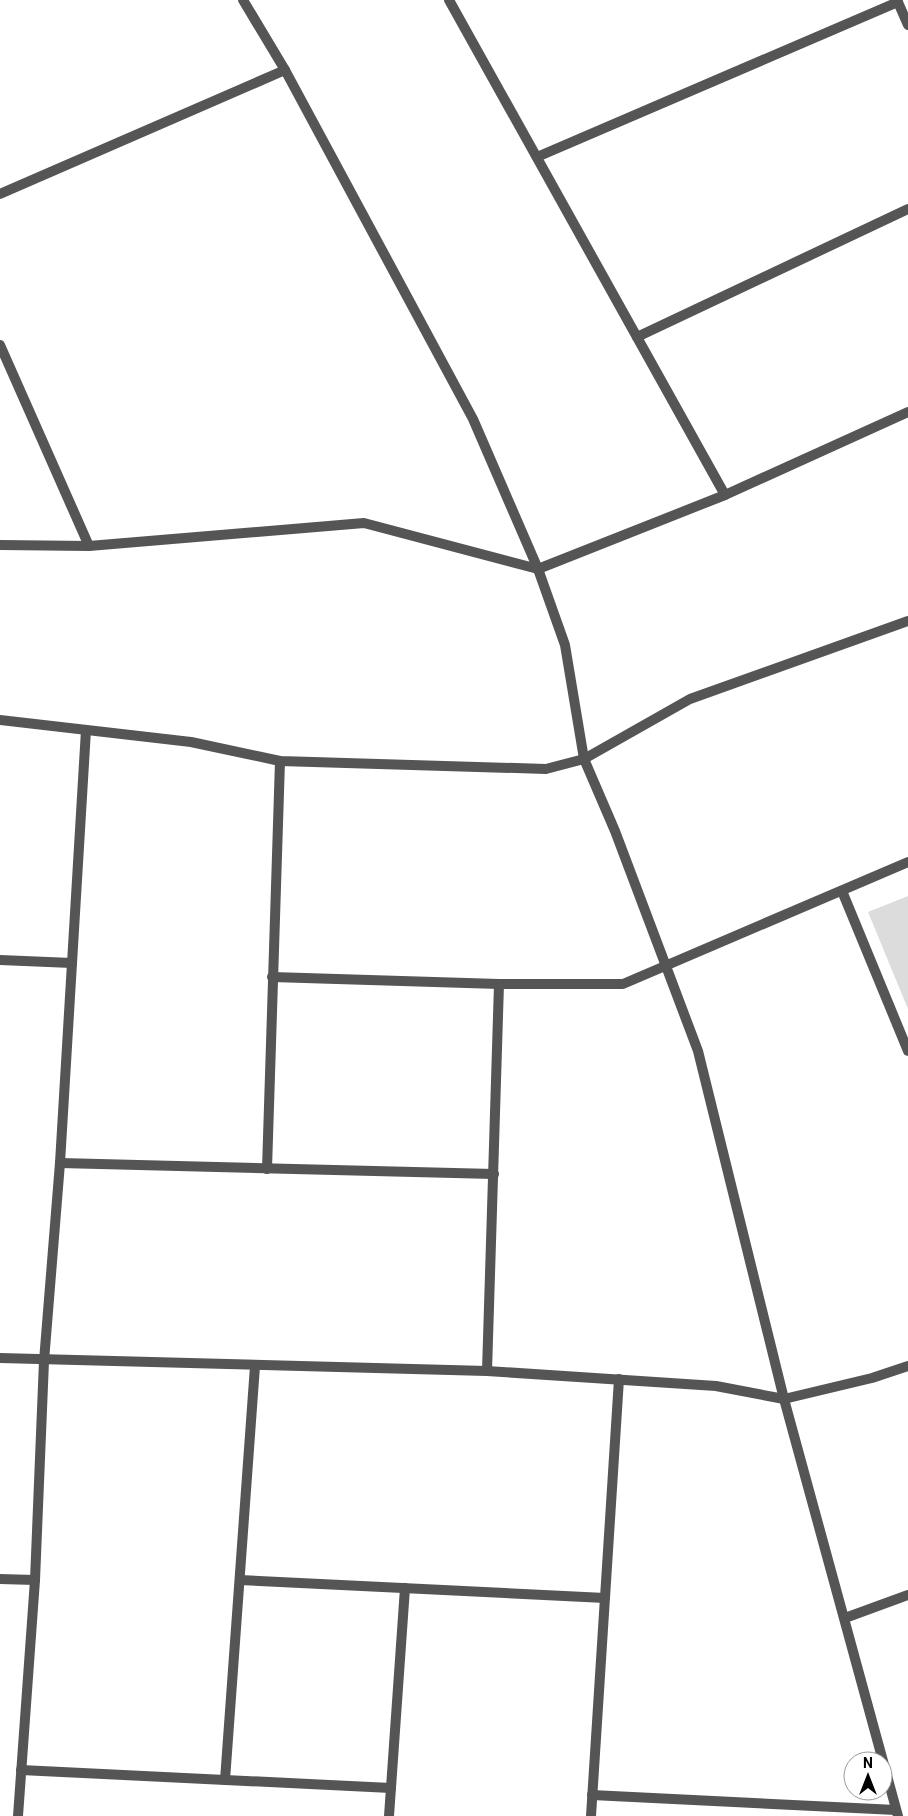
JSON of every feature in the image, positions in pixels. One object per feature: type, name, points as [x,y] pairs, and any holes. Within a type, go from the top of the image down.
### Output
[{"type":"street","points":[[243,0],[285,70],[473,419],[538,569],[565,645],[584,759],[615,831],[698,1051],[784,1399],[897,1813],[592,1795]]},
{"type":"street","points":[[449,0],[726,495]]},
{"type":"street","points":[[537,156],[897,1],[908,25]]},
{"type":"street","points":[[0,194],[285,70]]},
{"type":"street","points":[[637,337],[908,209]]},
{"type":"street","points":[[0,346],[90,546]]},
{"type":"street","points":[[0,545],[90,546],[364,523],[538,569],[726,495],[908,412]]},
{"type":"street","points":[[0,720],[191,742],[280,761],[546,769],[584,759],[690,699],[908,621]]},
{"type":"street","points":[[18,1816],[35,1580],[44,1361],[60,1163],[86,730]]},
{"type":"street","points":[[267,1169],[280,761]]},
{"type":"street","points":[[272,977],[499,984],[623,984],[667,967],[908,862]]},
{"type":"street","points":[[842,890],[908,1051]]},
{"type":"street","points":[[0,960],[72,963]]},
{"type":"street","points":[[487,1371],[499,984]]},
{"type":"street","points":[[60,1163],[494,1174]]},
{"type":"street","points":[[0,1358],[44,1361],[487,1371],[716,1386],[784,1399],[872,1378],[908,1366]]},
{"type":"street","points":[[226,1780],[255,1366]]},
{"type":"street","points":[[591,1816],[619,1379]]},
{"type":"street","points":[[0,1579],[35,1580]]},
{"type":"street","points":[[240,1580],[605,1598]]},
{"type":"street","points":[[389,1816],[405,1588]]},
{"type":"street","points":[[845,1618],[908,1595]]},
{"type":"street","points":[[21,1770],[392,1788]]},
{"type":"shaded area","points":[[908,896],[908,1009],[868,912]]}]
